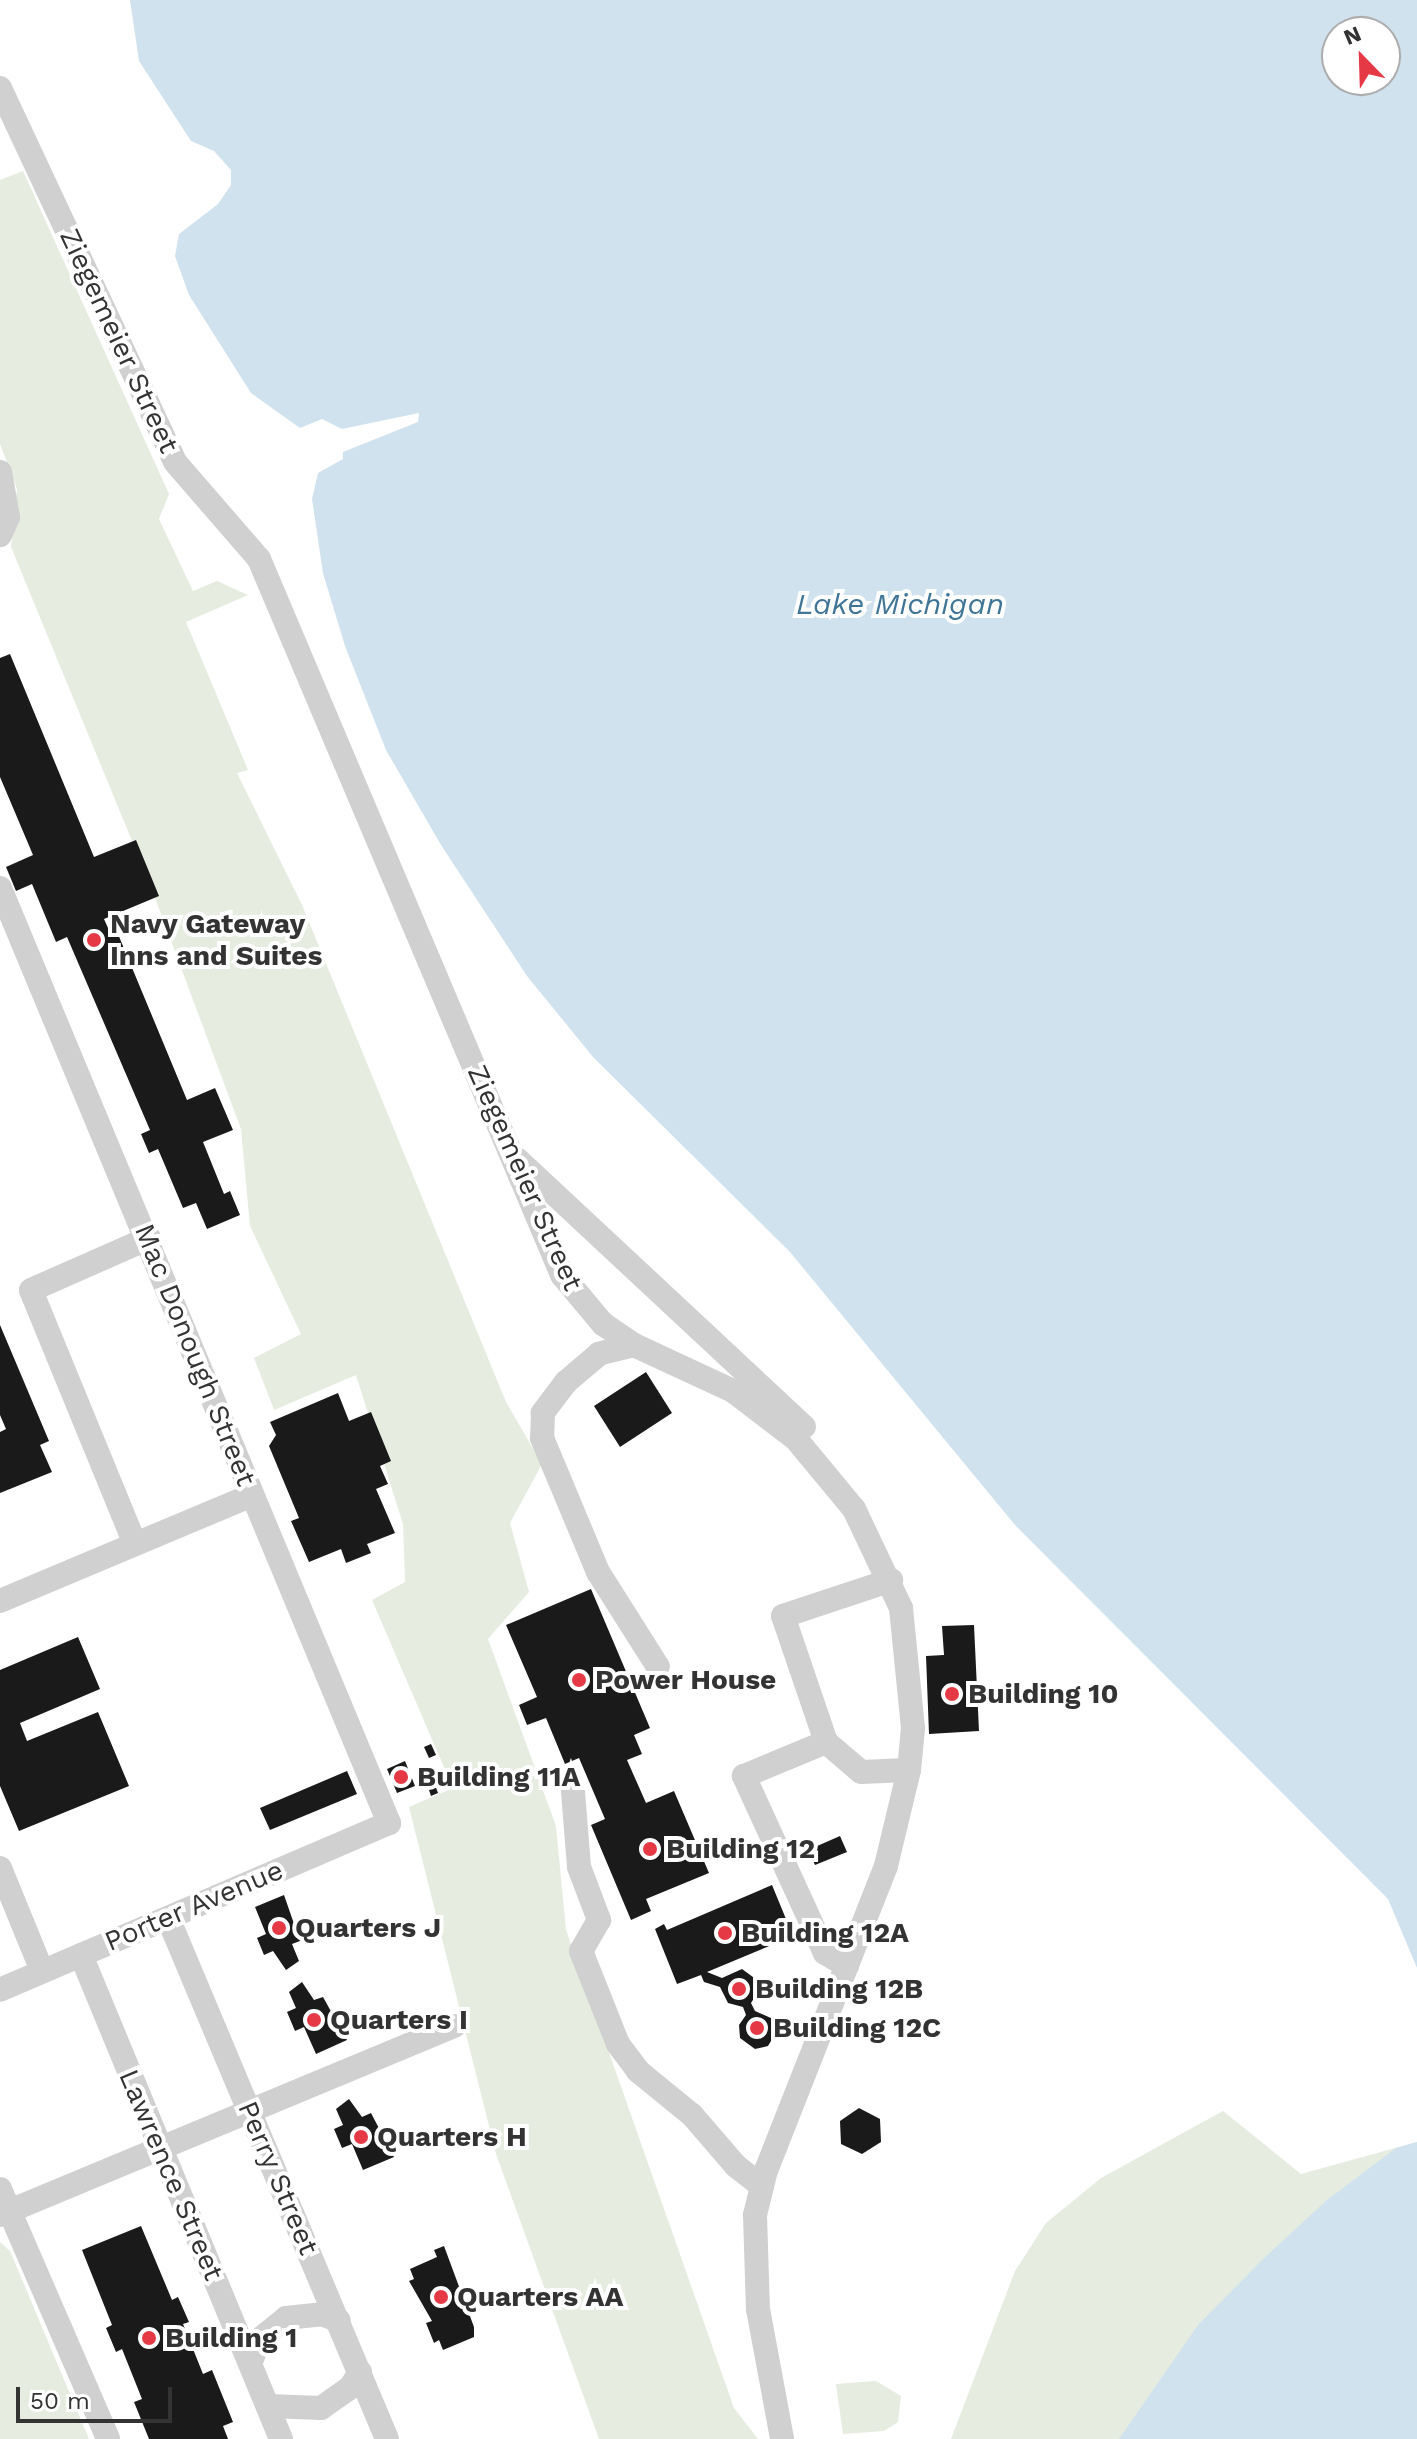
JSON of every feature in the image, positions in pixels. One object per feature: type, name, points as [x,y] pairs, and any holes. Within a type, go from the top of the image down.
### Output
[{"type":"street","name":"Ziegemeier Street","points":[[0,88],[175,462],[259,559],[562,1275],[603,1324],[634,1345],[688,1367],[758,1408],[796,1439],[854,1509],[891,1580],[911,1668],[909,1770],[886,1866],[762,2186],[753,2251],[758,2309],[782,2439]]},
{"type":"street","points":[[0,472],[8,517],[0,535]]},
{"type":"street","name":"Mac Donough Street","points":[[0,888],[149,1238],[389,1823]]},
{"type":"street","points":[[511,1153],[823,1444],[854,1509]]},
{"type":"street","points":[[135,1544],[31,1290],[149,1238]]},
{"type":"street","points":[[634,1345],[599,1354],[566,1382],[543,1413],[542,1438],[598,1572],[658,1667]]},
{"type":"street","points":[[0,1601],[252,1495]]},
{"type":"street","points":[[891,1580],[783,1616],[826,1742],[861,1772],[909,1770]]},
{"type":"street","points":[[826,1742],[744,1776],[825,1953],[847,1966]]},
{"type":"street","points":[[573,1792],[579,1867],[599,1920],[581,1951],[618,2044],[638,2071],[692,2115],[736,2166],[762,2186]]},
{"type":"street","name":"Porter Avenue","points":[[0,1990],[389,1823]]},
{"type":"street","points":[[0,1868],[42,1971]]},
{"type":"street","name":"Perry Street","points":[[168,1918],[387,2439]]},
{"type":"street","name":"Lawrence Street","points":[[81,1955],[281,2439]]},
{"type":"street","points":[[108,2439],[3,2205],[159,2150],[454,2026]]},
{"type":"street","points":[[251,2362],[259,2340],[286,2318],[322,2314],[339,2321]]},
{"type":"street","points":[[268,2406],[321,2408],[350,2388],[360,2372]]},
{"type":"shaded area","points":[[23,171],[169,494],[159,519],[193,591],[217,581],[248,595],[186,622],[248,770],[237,773],[302,905],[506,1402],[542,1464],[510,1523],[529,1592],[488,1639],[556,1826],[566,1930],[734,2408],[758,2439],[599,2439],[496,2154],[409,1807],[453,1788],[372,1600],[405,1582],[403,1524],[356,1375],[274,1410],[254,1358],[301,1334],[250,1226],[241,1129],[151,887],[11,547],[17,489],[0,444],[0,180]]},
{"type":"shaded area","points":[[1223,2111],[1301,2174],[1417,2142],[1334,2439],[951,2439],[1015,2271],[1046,2223],[1101,2178]]},
{"type":"shaded area","points":[[0,2242],[10,2251],[89,2439],[0,2439]]},
{"type":"shaded area","points":[[876,2381],[901,2396],[898,2422],[884,2431],[843,2434],[836,2384]]},
{"type":"water","name":"Lake Michigan","points":[[130,0],[1417,0],[1417,1968],[1388,1899],[1015,1525],[790,1252],[593,1057],[527,976],[441,845],[386,750],[345,646],[323,573],[312,499],[318,473],[343,459],[343,452],[418,422],[419,413],[342,429],[322,419],[300,428],[251,393],[189,295],[175,256],[179,234],[218,204],[231,185],[231,170],[214,151],[191,141],[139,61]]},
{"type":"water","points":[[1417,2142],[1417,2439],[1119,2439],[1198,2325],[1262,2260],[1327,2200],[1396,2148]]},
{"type":"building","name":"Navy Gateway Inns and Suites","points":[[10,654],[94,857],[136,840],[159,896],[104,919],[112,937],[118,934],[187,1100],[215,1088],[233,1130],[203,1142],[224,1194],[230,1191],[240,1215],[207,1229],[196,1203],[183,1208],[158,1149],[149,1153],[141,1134],[150,1130],[67,937],[56,942],[32,884],[16,891],[6,867],[33,855],[0,777],[0,658]]},
{"type":"building","points":[[0,1325],[49,1441],[40,1445],[52,1472],[0,1493],[0,1432],[6,1429],[0,1415]]},
{"type":"building","points":[[646,1372],[672,1413],[620,1447],[594,1406]]},
{"type":"building","points":[[338,1393],[349,1421],[371,1412],[391,1461],[380,1466],[388,1484],[376,1489],[395,1533],[367,1544],[371,1553],[346,1563],[341,1549],[309,1562],[291,1521],[299,1518],[269,1446],[276,1435],[270,1422]]},
{"type":"building","name":"Power House","points":[[591,1589],[650,1728],[634,1735],[642,1754],[627,1760],[646,1803],[674,1791],[709,1873],[646,1899],[651,1911],[631,1920],[591,1825],[605,1819],[579,1758],[565,1764],[546,1718],[527,1725],[519,1705],[537,1697],[506,1625]]},
{"type":"building","name":"Building 10","points":[[974,1625],[979,1731],[929,1734],[926,1656],[944,1655],[942,1626]]},
{"type":"building","points":[[78,1637],[100,1689],[20,1723],[27,1741],[98,1712],[129,1786],[19,1831],[0,1786],[0,1670]]},
{"type":"building","points":[[431,1744],[436,1755],[429,1758],[424,1747]]},
{"type":"building","name":"Building 11A","points":[[405,1761],[415,1786],[397,1793],[387,1769]]},
{"type":"building","points":[[347,1771],[357,1794],[270,1830],[260,1808]]},
{"type":"building","points":[[435,1785],[438,1793],[431,1796],[428,1787]]},
{"type":"building","points":[[840,1836],[847,1852],[815,1865],[808,1850]]},
{"type":"building","name":"Building 12A","points":[[772,1885],[793,1936],[707,1972],[722,1978],[742,1969],[757,1980],[758,1992],[751,2003],[755,2011],[773,2019],[777,2031],[768,2046],[755,2049],[740,2038],[739,2025],[746,2015],[743,2007],[728,2003],[720,1987],[704,1982],[701,1975],[677,1984],[655,1929],[664,1924],[667,1930]]},
{"type":"building","name":"Quarters J","points":[[284,1895],[300,1941],[292,1944],[299,1961],[286,1970],[273,1951],[264,1955],[257,1938],[266,1934],[255,1907]]},
{"type":"building","name":"Quarters I","points":[[302,1982],[314,2000],[323,1997],[347,2040],[316,2054],[304,2027],[295,2031],[287,2012],[296,2008],[289,1992]]},
{"type":"building","name":"Quarters H","points":[[349,2099],[362,2117],[371,2113],[394,2157],[363,2170],[352,2144],[342,2148],[334,2129],[343,2125],[336,2109]]},
{"type":"building","points":[[859,2108],[880,2119],[881,2142],[862,2154],[841,2144],[840,2121]]},
{"type":"building","name":"Building 1","points":[[141,2226],[172,2300],[178,2297],[189,2322],[183,2324],[203,2374],[212,2370],[233,2422],[223,2426],[228,2439],[149,2439],[134,2402],[142,2399],[122,2349],[116,2352],[106,2328],[112,2325],[82,2250]]},
{"type":"building","name":"Quarters AA","points":[[444,2246],[474,2327],[474,2337],[443,2350],[439,2340],[434,2343],[426,2323],[432,2321],[409,2281],[414,2279],[410,2269],[437,2257],[434,2250]]},
{"type":"place","name":"Navy Gateway Inns and Suites","points":[[94,940]]},
{"type":"place","name":"Power House","points":[[579,1680]]},
{"type":"place","name":"Building 10","points":[[952,1694]]},
{"type":"place","name":"Building 11A","points":[[401,1777]]},
{"type":"place","name":"Building 12","points":[[650,1849]]},
{"type":"place","name":"Quarters J","points":[[279,1928]]},
{"type":"place","name":"Building 12A","points":[[725,1933]]},
{"type":"place","name":"Building 12B","points":[[739,1989]]},
{"type":"place","name":"Quarters I","points":[[314,2020]]},
{"type":"place","name":"Building 12C","points":[[757,2028]]},
{"type":"place","name":"Quarters H","points":[[361,2137]]},
{"type":"place","name":"Quarters AA","points":[[441,2297]]},
{"type":"place","name":"Building 1","points":[[149,2338]]}]
